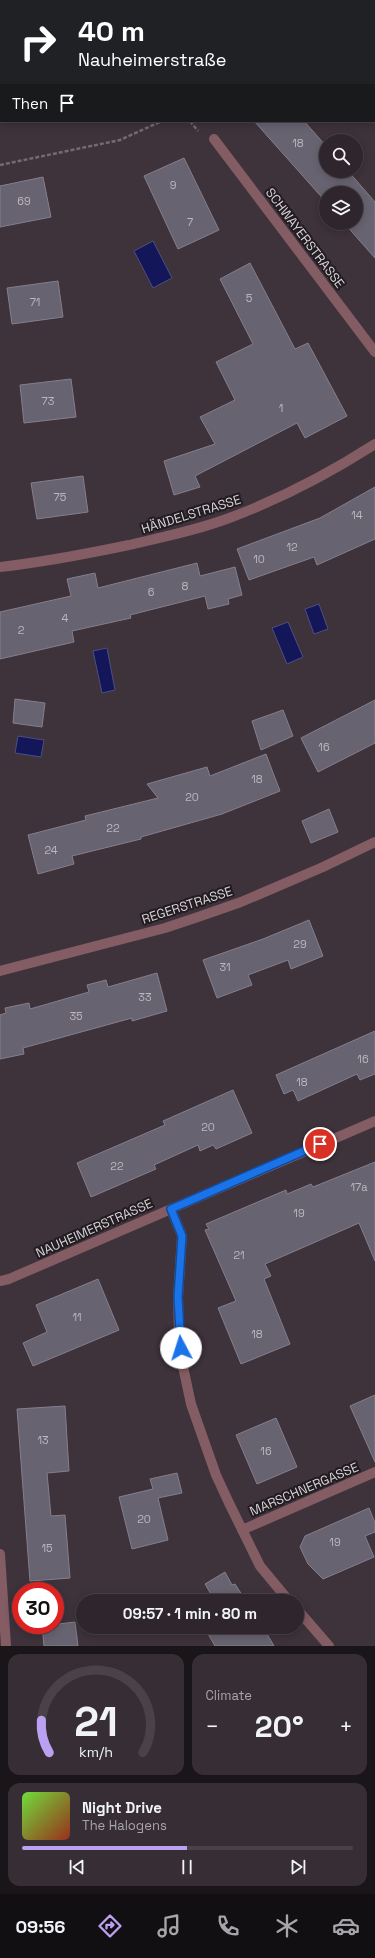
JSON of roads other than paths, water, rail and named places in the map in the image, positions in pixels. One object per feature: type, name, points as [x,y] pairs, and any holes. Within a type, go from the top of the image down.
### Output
[{"type":"street","name":"SCHWAYERSTRASSE","points":[[214,139],[375,352]]},
{"type":"street","name":"HÄNDELSTRASSE","points":[[0,567],[55,561],[164,537],[230,518],[294,490],[343,465],[375,444]]},
{"type":"street","name":"REGERSTRASSE","points":[[0,971],[165,928],[198,917],[241,902],[324,867],[375,842]]},
{"type":"street","name":"NAUHEIMERSTRASSE","points":[[0,1281],[9,1280],[375,1121]]},
{"type":"street","name":"MARSCHNERGASSE","points":[[171,1209],[182,1236],[178,1297],[179,1334],[182,1362],[191,1404],[216,1475],[242,1530],[375,1472]]},
{"type":"street","points":[[242,1530],[260,1566],[270,1581],[282,1594]]},
{"type":"street","points":[[0,1554],[6,1646]]},
{"type":"street","points":[[304,1617],[329,1646]]}]
